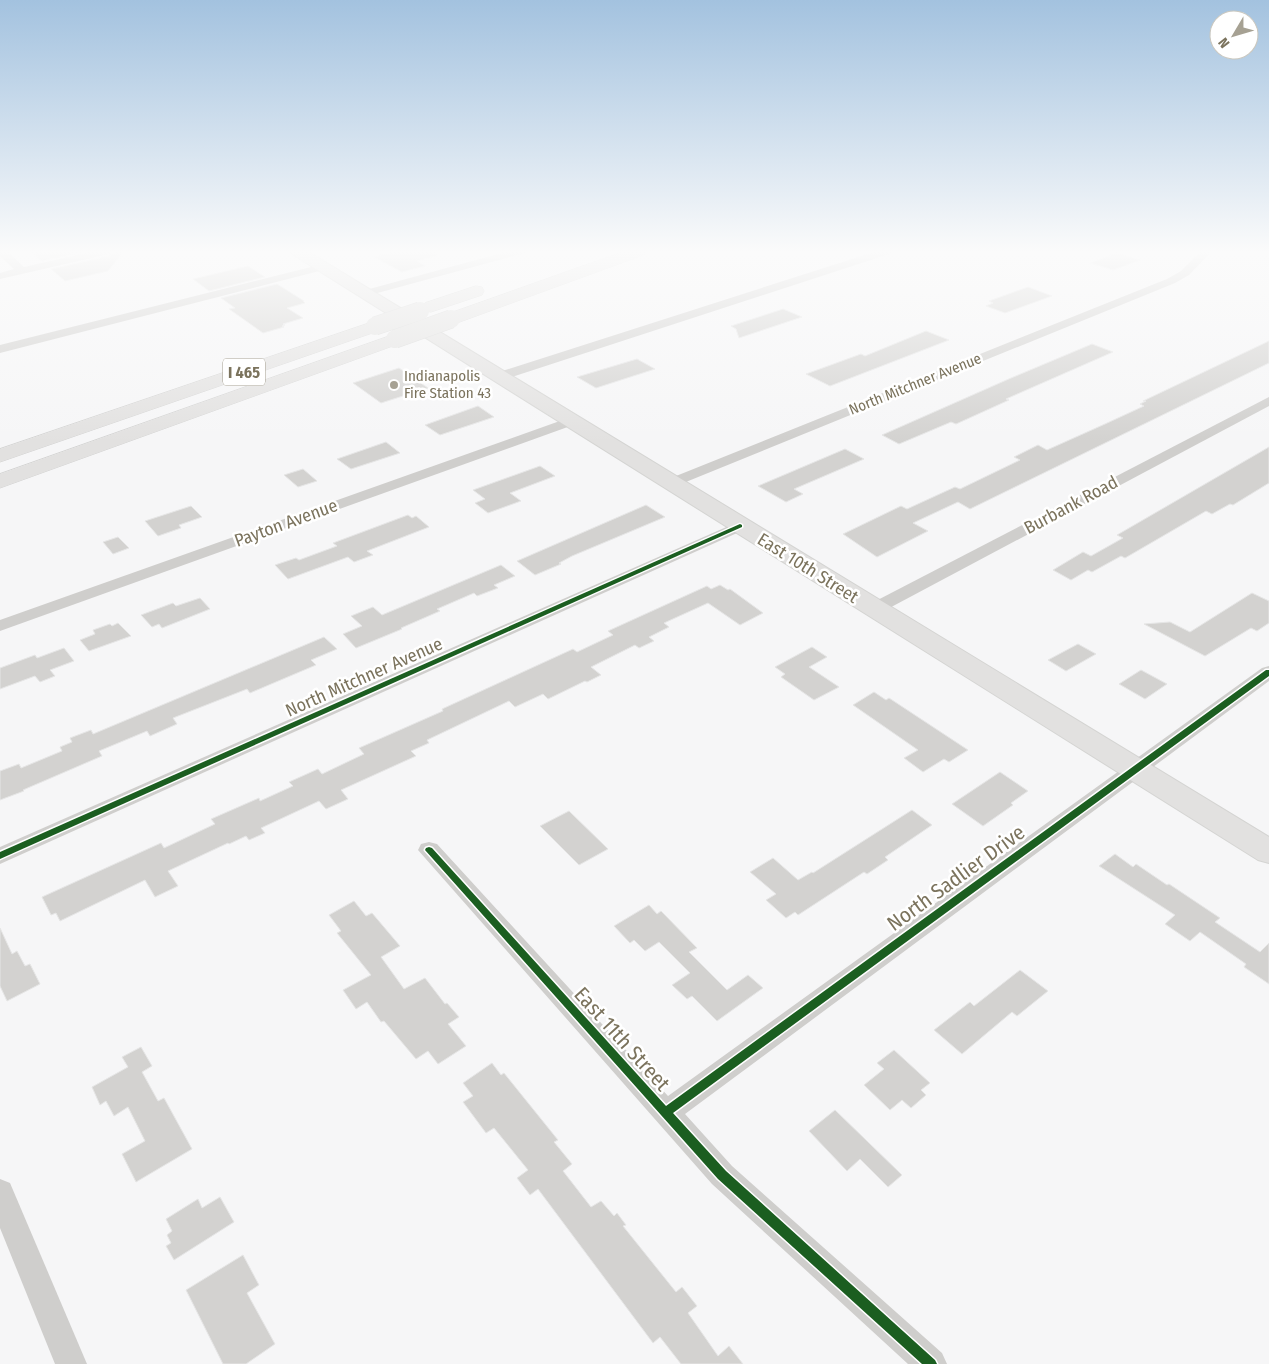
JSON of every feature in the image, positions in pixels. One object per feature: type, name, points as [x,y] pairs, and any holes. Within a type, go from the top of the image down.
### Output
[{"type":"highway","name":"I 465","points":[[0,456],[408,315]]},
{"type":"highway","name":"I 465","points":[[0,481],[463,315]]},
{"type":"main road","name":"East 10th Street","points":[[401,315],[1269,852]]},
{"type":"street","points":[[0,349],[135,315]]},
{"type":"street","points":[[501,376],[691,315]]},
{"type":"street","name":"North Mitchner Avenue","points":[[671,483],[1088,315]]},
{"type":"street","name":"Burbank Road","points":[[874,609],[1269,401]]},
{"type":"street","name":"Payton Avenue","points":[[0,626],[571,421]]},
{"type":"street","name":"North Mitchner Avenue","points":[[0,856],[740,526]]},
{"type":"street","name":"North Sadlier Drive","points":[[665,1112],[1269,672]]},
{"type":"street","name":"East 11th Street","points":[[429,850],[722,1175],[931,1364]]},
{"type":"street","points":[[0,1193],[72,1364]]},
{"type":"building","points":[[237,315],[298,315],[303,318],[283,324],[285,325],[282,326],[284,327],[263,333]]},
{"type":"building","points":[[766,315],[796,315],[802,317],[739,338],[736,329],[731,326]]},
{"type":"building","points":[[926,331],[949,340],[830,386],[806,374],[861,354],[865,356]]},
{"type":"building","points":[[1269,341],[1269,363],[970,509],[958,502],[913,523],[928,531],[877,557],[843,534],[901,506],[907,509],[955,487],[960,489],[1020,460],[1014,457],[1038,445],[1047,450],[1105,424],[1144,406],[1140,404],[1146,401],[1143,401]]},
{"type":"building","points":[[1092,344],[1113,352],[1006,399],[1009,400],[956,424],[951,422],[899,444],[882,435],[1011,378]]},
{"type":"building","points":[[637,359],[655,369],[596,388],[577,377]]},
{"type":"building","name":"Indianapolis Fire Station 43","points":[[399,368],[428,388],[381,403],[353,383]]},
{"type":"building","points":[[478,406],[494,417],[440,435],[425,425]]},
{"type":"building","points":[[386,442],[400,453],[351,469],[337,459]]},
{"type":"building","points":[[1269,447],[1269,483],[1233,505],[1230,504],[1212,514],[1206,511],[1125,558],[1121,556],[1092,572],[1088,570],[1071,580],[1053,570],[1083,552],[1091,556],[1123,538],[1117,535]]},
{"type":"building","points":[[845,449],[864,459],[794,489],[803,494],[786,502],[758,486]]},
{"type":"building","points":[[540,466],[555,476],[510,493],[521,501],[488,513],[475,503],[485,499],[473,490]]},
{"type":"building","points":[[303,469],[317,481],[298,487],[284,475]]},
{"type":"building","points":[[646,505],[665,517],[572,556],[559,563],[561,564],[535,575],[517,561]]},
{"type":"building","points":[[191,506],[202,517],[179,525],[181,528],[158,536],[145,521]]},
{"type":"building","points":[[408,515],[412,518],[416,516],[429,527],[367,551],[373,555],[354,562],[348,557],[288,579],[275,565],[296,558],[299,560],[337,546],[333,543]]},
{"type":"building","points":[[118,537],[129,548],[113,554],[103,542]]},
{"type":"building","points":[[501,565],[515,576],[494,585],[498,588],[477,596],[474,593],[437,609],[440,611],[402,629],[356,648],[343,634],[362,626],[351,616],[373,607],[382,615]]},
{"type":"building","points":[[720,585],[728,590],[730,589],[763,613],[740,625],[708,603],[664,623],[669,627],[649,637],[654,641],[639,648],[635,645],[591,667],[601,675],[587,682],[585,681],[548,699],[543,694],[515,707],[509,701],[427,740],[429,743],[411,751],[416,756],[341,790],[348,799],[326,809],[319,801],[261,828],[265,833],[249,840],[246,836],[228,843],[168,871],[178,886],[155,897],[145,880],[60,921],[56,913],[51,915],[42,897],[161,843],[164,848],[215,824],[211,819],[259,798],[260,801],[293,786],[289,782],[318,769],[322,774],[364,754],[359,748],[443,711],[442,709],[573,649],[577,652],[613,635],[608,631],[707,586],[711,589]]},
{"type":"building","points":[[1252,593],[1269,601],[1269,623],[1257,631],[1251,628],[1205,656],[1144,624],[1170,622],[1190,632]]},
{"type":"building","points":[[200,598],[210,609],[162,628],[159,624],[152,627],[141,615],[173,603],[176,606]]},
{"type":"building","points":[[118,623],[131,636],[89,651],[80,640],[95,634],[93,630]]},
{"type":"building","points":[[324,637],[337,649],[311,660],[316,665],[250,693],[247,689],[173,718],[177,724],[150,736],[147,731],[99,751],[102,756],[0,800],[0,771],[19,764],[21,768],[62,751],[60,747],[72,742],[70,738],[91,730],[93,734]]},
{"type":"building","points":[[1078,644],[1096,654],[1066,671],[1048,660]]},
{"type":"building","points":[[812,647],[827,657],[809,667],[839,687],[814,700],[781,677],[785,674],[775,667]]},
{"type":"building","points":[[64,648],[74,661],[50,670],[55,676],[40,682],[35,676],[0,689],[0,668],[35,655],[37,658]]},
{"type":"building","points":[[1141,670],[1167,684],[1145,699],[1119,684]]},
{"type":"building","points":[[874,692],[886,700],[889,698],[968,750],[949,762],[944,759],[923,772],[904,758],[918,750],[853,705]]},
{"type":"building","points":[[1000,772],[1028,791],[1011,803],[1013,805],[983,826],[952,804]]},
{"type":"building","points":[[912,810],[932,825],[885,857],[888,860],[867,874],[864,872],[798,915],[795,912],[786,918],[766,900],[776,894],[750,872],[773,858],[798,880],[813,873]]},
{"type":"building","points":[[569,811],[608,849],[579,865],[540,826]]},
{"type":"building","points":[[1115,854],[1133,867],[1136,864],[1167,885],[1169,884],[1220,918],[1215,922],[1260,952],[1269,943],[1269,984],[1244,967],[1246,964],[1200,932],[1190,941],[1165,924],[1175,915],[1099,866]]},
{"type":"building","points":[[354,901],[366,916],[372,913],[400,946],[381,957],[404,989],[425,978],[445,1004],[447,1003],[459,1017],[448,1024],[466,1046],[438,1064],[428,1051],[416,1059],[384,1021],[381,1022],[367,1002],[356,1009],[343,990],[371,975],[337,933],[341,931],[329,915]]},
{"type":"building","points":[[649,905],[657,914],[661,911],[697,948],[689,952],[727,990],[748,975],[763,988],[717,1021],[692,996],[687,999],[672,985],[690,973],[659,942],[645,951],[634,940],[630,943],[614,926]]},
{"type":"building","points":[[0,928],[12,954],[17,951],[25,966],[30,964],[40,984],[7,1001],[0,986]]},
{"type":"building","points":[[1020,970],[1048,991],[1017,1016],[1012,1012],[962,1054],[934,1030],[970,1002],[974,1006]]},
{"type":"building","points":[[141,1047],[152,1066],[142,1072],[158,1101],[164,1098],[192,1149],[136,1182],[122,1154],[145,1141],[128,1107],[114,1116],[106,1101],[100,1105],[92,1087],[128,1067],[122,1057]]},
{"type":"building","points":[[894,1050],[930,1083],[921,1090],[926,1095],[911,1108],[902,1100],[890,1110],[864,1085],[884,1069],[877,1063]]},
{"type":"building","points":[[492,1063],[501,1075],[504,1073],[558,1140],[554,1142],[572,1164],[563,1171],[591,1207],[601,1201],[614,1216],[617,1213],[626,1225],[623,1226],[676,1292],[682,1287],[697,1306],[688,1313],[718,1356],[729,1346],[743,1364],[681,1364],[660,1337],[653,1343],[538,1189],[530,1195],[517,1178],[528,1170],[494,1128],[486,1133],[463,1102],[473,1096],[463,1083]]},
{"type":"building","points":[[835,1110],[902,1175],[888,1187],[860,1159],[847,1171],[809,1131]]},
{"type":"building","points":[[220,1197],[234,1222],[174,1260],[166,1246],[171,1243],[167,1235],[172,1231],[166,1219],[198,1199],[202,1208]]},
{"type":"building","points":[[243,1255],[259,1285],[247,1293],[275,1344],[246,1364],[223,1364],[186,1290]]},
{"type":"cycle path","points":[[0,856],[740,526]]},
{"type":"cycle path","points":[[665,1113],[1269,672]]},
{"type":"cycle path","points":[[429,850],[722,1175],[931,1364]]},
{"type":"place","name":"Indianapolis Fire Station 43","points":[[394,385]]}]
